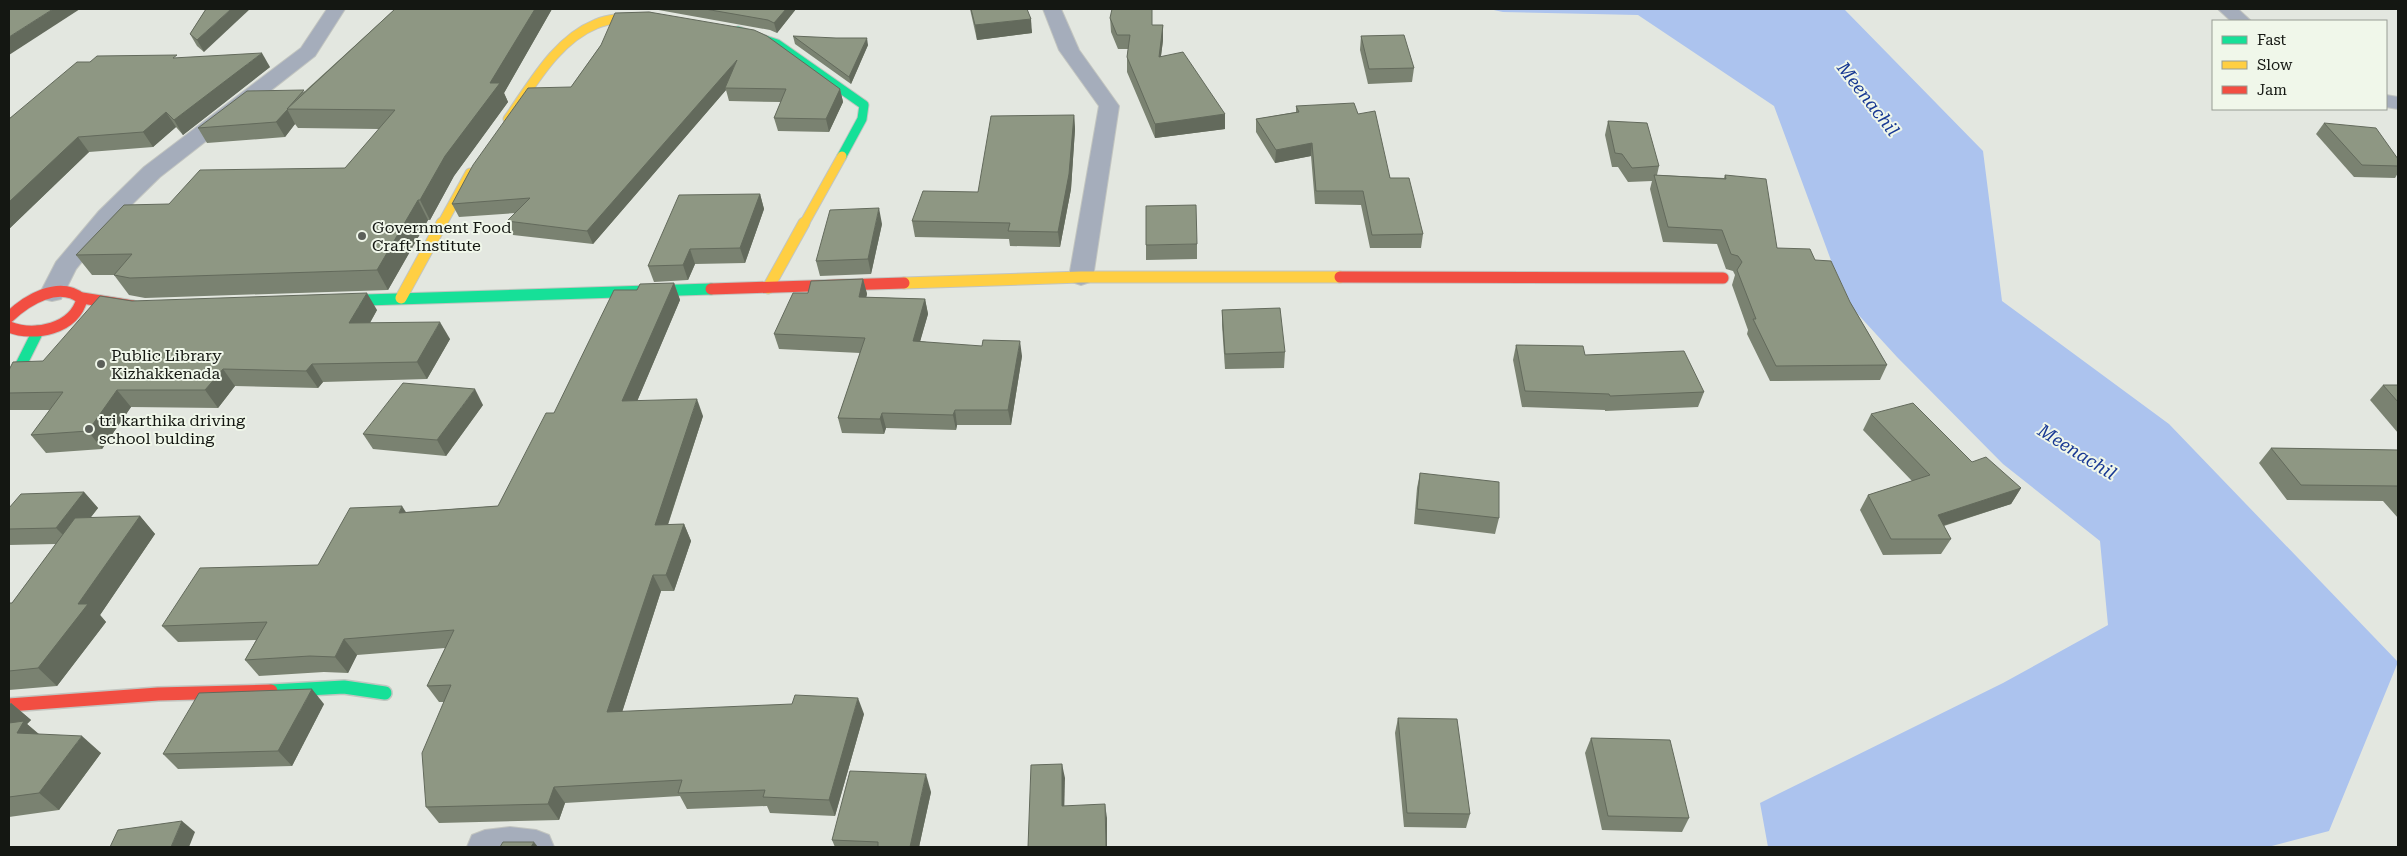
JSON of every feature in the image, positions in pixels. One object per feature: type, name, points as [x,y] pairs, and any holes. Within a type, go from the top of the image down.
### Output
[{"type":"street","points":[[52,293],[65,267],[107,216],[152,172],[308,52],[336,9]]},
{"type":"street","points":[[1052,9],[1069,50],[1109,106],[1081,277]]},
{"type":"street","points":[[2227,9],[2241,20]]},
{"type":"street","points":[[502,128],[542,71],[578,34],[589,27],[616,18],[662,19]]},
{"type":"street","points":[[726,29],[763,36],[778,43],[810,68],[864,105],[862,119],[768,288]]},
{"type":"street","points":[[401,298],[467,177],[479,160]]},
{"type":"street","points":[[322,301],[1081,277],[1723,278]]},
{"type":"street","points":[[13,309],[52,293],[72,292],[82,298],[145,308]]},
{"type":"street","points":[[9,327],[16,332],[38,332],[72,317],[83,304],[82,298]]},
{"type":"street","points":[[9,389],[38,332]]},
{"type":"street","points":[[9,704],[158,694],[261,692],[324,688],[385,692]]},
{"type":"street","points":[[485,847],[510,844],[536,847]]},
{"type":"water","name":"Meenachil","points":[[1489,9],[1845,10],[1983,151],[2002,301],[2169,424],[2398,662],[2329,831],[2268,847],[1768,847],[1760,803],[2003,683],[2108,625],[2100,541],[2003,464],[1897,357],[1854,310],[1832,263],[1774,106],[1638,15],[1503,12]]},
{"type":"building","points":[[9,9],[53,9],[9,37]]},
{"type":"building","points":[[206,9],[231,9],[197,40],[190,34]]},
{"type":"building","points":[[395,9],[535,9],[490,83],[500,83],[445,156],[377,270],[130,278],[114,275],[132,254],[76,255],[124,205],[169,204],[200,170],[345,168],[395,110],[287,109]]},
{"type":"building","points":[[705,9],[786,9],[774,23],[768,20]]},
{"type":"building","points":[[971,9],[1027,9],[1031,19],[975,25]]},
{"type":"building","points":[[1112,9],[1152,9],[1152,25],[1163,25],[1159,57],[1183,52],[1225,114],[1155,124],[1127,57],[1130,35],[1117,35],[1110,18]]},
{"type":"building","points":[[649,12],[754,30],[767,36],[840,89],[826,119],[774,118],[786,89],[725,88],[737,60],[587,231],[507,221],[530,198],[452,204],[473,165],[528,88],[571,87],[601,45],[615,13]]},
{"type":"building","points":[[1404,35],[1414,68],[1369,69],[1361,36]]},
{"type":"building","points":[[793,36],[836,38],[867,38],[849,77]]},
{"type":"building","points":[[262,53],[174,120],[166,112],[143,132],[78,137],[9,202],[9,119],[77,62],[90,62],[97,56],[177,55],[173,58]]},
{"type":"building","points":[[304,90],[276,122],[198,128],[247,91]]},
{"type":"building","points":[[1354,103],[1358,114],[1375,111],[1390,178],[1409,178],[1423,234],[1372,235],[1363,191],[1316,191],[1312,143],[1276,150],[1256,119],[1299,112],[1296,106]]},
{"type":"building","points":[[1074,115],[1069,174],[1058,232],[1008,231],[1010,223],[912,221],[923,191],[978,192],[991,116]]},
{"type":"building","points":[[1608,121],[1647,123],[1659,166],[1632,168],[1622,154],[1615,153]]},
{"type":"building","points":[[2324,123],[2376,128],[2398,159],[2398,166],[2362,165]]},
{"type":"building","points":[[1654,175],[1726,179],[1725,175],[1766,179],[1777,248],[1810,249],[1815,260],[1831,261],[1850,302],[1887,365],[1776,366],[1753,319],[1756,319],[1737,270],[1742,262],[1738,256],[1731,254],[1722,230],[1668,227]]},
{"type":"building","points":[[760,194],[740,248],[690,249],[683,265],[648,266],[679,195]]},
{"type":"building","points":[[1196,205],[1197,244],[1146,245],[1146,206]]},
{"type":"building","points":[[879,208],[868,259],[816,261],[830,210]]},
{"type":"building","points":[[863,279],[859,297],[925,299],[913,341],[982,346],[983,340],[1020,341],[1008,410],[955,410],[953,415],[882,413],[880,419],[838,418],[865,338],[774,334],[793,293],[808,293],[811,281]]},
{"type":"building","points":[[674,283],[622,401],[697,399],[655,525],[684,524],[666,575],[653,575],[607,712],[792,704],[795,695],[858,698],[829,800],[763,797],[765,790],[678,793],[682,780],[554,787],[548,804],[426,807],[422,753],[451,685],[427,686],[454,630],[344,639],[335,657],[310,656],[245,660],[267,622],[162,626],[200,568],[318,565],[350,508],[402,506],[399,513],[498,506],[546,413],[554,413],[614,290],[637,290],[640,284]]},
{"type":"building","points":[[367,293],[349,323],[440,322],[417,362],[312,364],[306,371],[223,369],[205,390],[117,390],[88,431],[31,435],[63,392],[9,393],[9,370],[13,362],[43,361],[100,296],[132,301]]},
{"type":"building","points":[[1280,308],[1285,352],[1225,354],[1222,310]]},
{"type":"building","points":[[1516,345],[1583,346],[1585,355],[1684,351],[1704,392],[1610,396],[1609,394],[1525,391]]},
{"type":"building","points":[[403,383],[475,389],[437,440],[363,434]]},
{"type":"building","points":[[2383,385],[2398,385],[2398,402]]},
{"type":"building","points":[[1913,403],[1972,462],[1986,457],[2021,488],[1938,515],[1951,539],[1891,539],[1868,495],[1930,475],[1871,414]]},
{"type":"building","points":[[2271,448],[2398,450],[2398,487],[2301,485]]},
{"type":"building","points":[[1420,473],[1499,482],[1499,518],[1417,509]]},
{"type":"building","points":[[84,492],[56,528],[9,529],[9,508],[21,494]]},
{"type":"building","points":[[140,516],[78,604],[88,604],[38,668],[9,671],[9,603],[12,603],[75,518]]},
{"type":"building","points":[[312,689],[278,751],[163,754],[199,693]]},
{"type":"building","points":[[1398,718],[1457,719],[1470,814],[1407,813]]},
{"type":"building","points":[[24,721],[17,733],[82,736],[39,793],[9,797],[9,723]]},
{"type":"building","points":[[1591,738],[1670,740],[1689,818],[1608,816]]},
{"type":"building","points":[[1062,764],[1062,806],[1105,804],[1106,847],[1028,847],[1031,765]]},
{"type":"building","points":[[850,771],[926,774],[910,847],[878,847],[878,842],[832,840]]},
{"type":"building","points":[[182,821],[171,847],[110,847],[118,830]]},
{"type":"building","points":[[503,842],[534,842],[531,847],[500,847]]},
{"type":"traffic: fast","points":[[738,31],[761,37],[777,44],[864,105],[862,119],[842,156]]},
{"type":"traffic: fast","points":[[333,301],[711,289]]},
{"type":"traffic: fast","points":[[9,389],[38,331]]},
{"type":"traffic: fast","points":[[271,691],[344,687],[385,693]]},
{"type":"traffic: slow","points":[[508,119],[536,79],[570,40],[596,24],[622,19],[649,17]]},
{"type":"traffic: slow","points":[[768,288],[842,156]]},
{"type":"traffic: slow","points":[[401,298],[470,173]]},
{"type":"traffic: slow","points":[[904,283],[1081,277],[1340,277]]},
{"type":"traffic: jam","points":[[1340,277],[1723,278]]},
{"type":"traffic: jam","points":[[711,289],[904,283]]},
{"type":"traffic: jam","points":[[9,317],[24,305],[44,294],[66,291],[75,293],[82,299],[79,308],[73,316],[53,328],[29,331],[9,327]]},
{"type":"traffic: jam","points":[[82,298],[133,306]]},
{"type":"traffic: jam","points":[[9,705],[158,694],[271,691]]},
{"type":"place","name":"Government Food Craft Institute","points":[[362,236]]},
{"type":"place","name":"Public Library Kizhakkenada","points":[[101,364]]},
{"type":"place","name":"tri karthika driving school bulding","points":[[89,429]]}]
